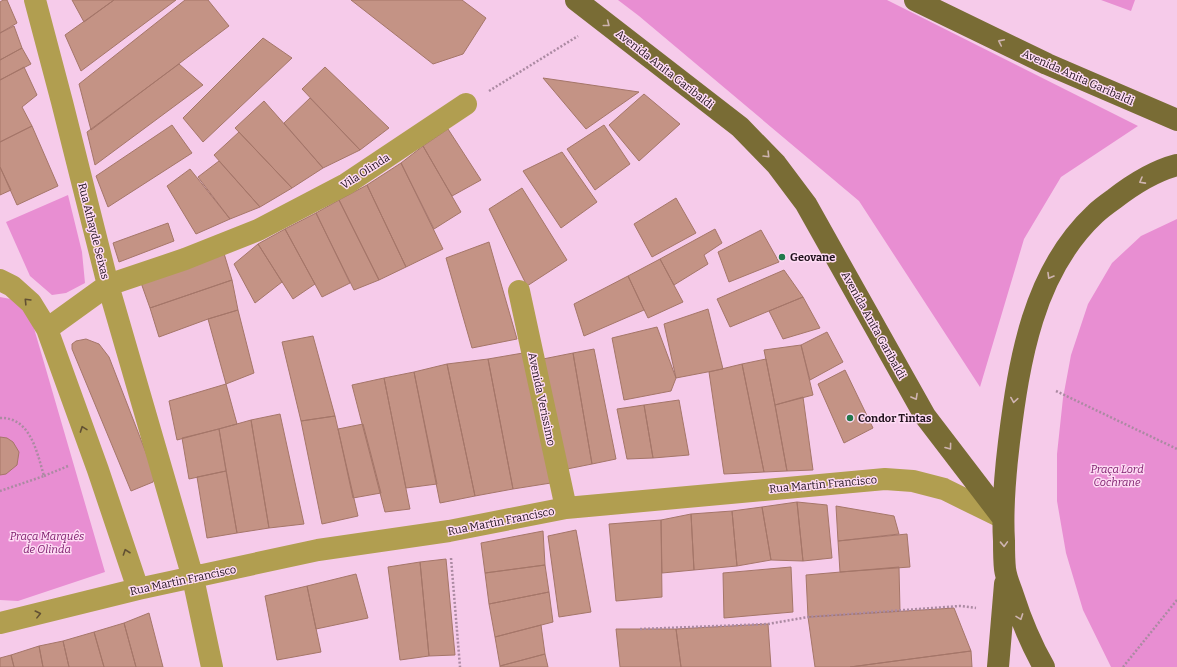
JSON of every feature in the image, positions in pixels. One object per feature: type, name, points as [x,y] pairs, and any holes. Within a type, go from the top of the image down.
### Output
[{"type":"main road","name":"Avenida Anita Garibaldi","points":[[576,0],[740,128],[776,164],[806,204],[925,416],[1003,518]]},
{"type":"main road","name":"Avenida Anita Garibaldi","points":[[915,0],[1047,64],[1177,120]]},
{"type":"main road","points":[[998,667],[1006,575],[1003,518],[1007,456],[1021,363],[1029,328],[1046,282],[1070,242],[1095,214],[1127,188],[1164,168],[1177,165]]},
{"type":"main road","points":[[1006,575],[1021,620],[1044,667]]},
{"type":"street","name":"Rua Athayde Seixas","points":[[34,0],[62,102],[108,285],[47,329]]},
{"type":"street","name":"Vila Olinda","points":[[108,285],[185,259],[258,230],[346,184],[466,104]]},
{"type":"street","points":[[0,280],[12,286],[30,303],[47,329],[98,470],[138,589]]},
{"type":"street","points":[[108,285],[193,578],[212,667]]},
{"type":"street","name":"Avenida Verissimo","points":[[519,291],[566,508]]},
{"type":"street","name":"Rua Martin Francisco","points":[[0,623],[138,589],[318,550],[449,531],[566,508],[885,479],[913,481],[944,489],[1003,518]]},
{"type":"path","points":[[466,104],[603,21]]},
{"type":"path","points":[[1056,391],[1177,450]]},
{"type":"path","points":[[0,418],[17,422],[28,431],[34,442],[44,476],[0,491]]},
{"type":"path","points":[[449,531],[460,667]]},
{"type":"path","points":[[1123,667],[1177,600]]},
{"type":"path","points":[[640,629],[768,624],[808,617],[960,606],[1002,611]]},
{"type":"green space","points":[[618,0],[887,0],[1138,126],[1061,177],[1024,239],[980,387],[859,201]]},
{"type":"green space","points":[[1101,0],[1135,0],[1131,11]]},
{"type":"green space","points":[[68,195],[82,252],[85,283],[66,293],[52,295],[30,276],[6,222]]},
{"type":"green space","name":"Praça Lord Cochrane","points":[[1177,219],[1177,667],[1111,667],[1083,610],[1066,553],[1057,501],[1057,454],[1063,398],[1071,355],[1088,304],[1112,263],[1141,236]]},
{"type":"green space","name":"Praça Marquês de Olinda","points":[[0,297],[16,300],[31,318],[105,572],[18,601],[0,600]]},
{"type":"building","points":[[7,0],[17,23],[0,33],[0,2]]},
{"type":"building","points":[[72,0],[114,0],[84,22]]},
{"type":"building","points":[[114,0],[176,0],[81,71],[65,35]]},
{"type":"building","points":[[185,0],[208,0],[229,26],[91,130],[79,84]]},
{"type":"building","points":[[351,0],[462,0],[486,18],[463,54],[433,64]]},
{"type":"building","points":[[14,26],[22,48],[0,60],[0,33]]},
{"type":"building","points":[[263,38],[292,58],[203,142],[183,118]]},
{"type":"building","points":[[22,48],[31,64],[0,80],[0,60]]},
{"type":"building","points":[[179,64],[203,85],[95,165],[87,132]]},
{"type":"building","points":[[24,67],[37,95],[22,107],[32,126],[0,142],[0,80]]},
{"type":"building","points":[[325,67],[389,128],[360,150],[302,89]]},
{"type":"building","points":[[543,78],[639,92],[586,129]]},
{"type":"building","points":[[644,94],[680,124],[639,161],[609,125]]},
{"type":"building","points":[[310,98],[360,150],[323,168],[284,123]]},
{"type":"building","points":[[264,101],[323,168],[292,188],[235,128]]},
{"type":"building","points":[[172,125],[192,153],[108,207],[96,176]]},
{"type":"building","points":[[604,125],[630,164],[595,190],[567,149]]},
{"type":"building","points":[[32,126],[58,186],[17,205],[0,167],[0,142]]},
{"type":"building","points":[[448,129],[481,180],[452,196],[423,146]]},
{"type":"building","points":[[239,132],[292,188],[260,207],[214,155]]},
{"type":"building","points":[[423,146],[461,212],[434,229],[401,163]]},
{"type":"building","points":[[562,152],[597,202],[561,228],[523,171]]},
{"type":"building","points":[[219,161],[260,207],[230,219],[198,177]]},
{"type":"building","points":[[401,163],[443,249],[406,267],[367,185]]},
{"type":"building","points":[[0,167],[11,190],[0,195]]},
{"type":"building","points":[[190,169],[230,219],[196,234],[167,186]]},
{"type":"building","points":[[367,185],[406,267],[379,280],[339,200]]},
{"type":"building","points":[[522,188],[567,260],[527,286],[489,209]]},
{"type":"building","points":[[676,198],[696,233],[652,257],[634,224]]},
{"type":"building","points":[[339,200],[379,280],[354,290],[316,213]]},
{"type":"building","points":[[316,213],[350,283],[322,297],[285,229]]},
{"type":"building","points":[[168,223],[174,241],[119,262],[113,243]]},
{"type":"building","points":[[285,229],[315,284],[293,299],[258,244]]},
{"type":"building","points":[[715,229],[722,243],[704,255],[708,264],[674,285],[660,259]]},
{"type":"building","points":[[761,230],[779,262],[729,282],[718,252]]},
{"type":"building","points":[[489,242],[517,339],[472,348],[446,258]]},
{"type":"building","points":[[258,244],[282,282],[255,303],[234,264]]},
{"type":"building","points":[[223,250],[232,280],[150,308],[140,280]]},
{"type":"building","points":[[660,259],[683,302],[648,318],[628,276]]},
{"type":"building","points":[[784,270],[803,297],[730,327],[717,299]]},
{"type":"building","points":[[628,276],[644,310],[584,336],[574,304]]},
{"type":"building","points":[[232,280],[238,310],[159,337],[150,308]]},
{"type":"building","points":[[803,297],[820,328],[783,339],[769,311]]},
{"type":"building","points":[[708,309],[723,369],[676,378],[664,324]]},
{"type":"building","points":[[238,310],[254,373],[226,384],[208,319]]},
{"type":"building","points":[[657,327],[676,378],[671,391],[624,400],[612,338]]},
{"type":"building","points":[[827,332],[843,362],[810,380],[801,345]]},
{"type":"building","points":[[313,336],[335,416],[301,421],[282,342]]},
{"type":"building","points":[[86,339],[99,344],[109,357],[155,476],[153,482],[131,491],[72,349],[72,344],[76,341]]},
{"type":"building","points":[[801,345],[813,395],[775,405],[764,350]]},
{"type":"building","points":[[594,349],[616,459],[592,464],[573,353]]},
{"type":"building","points":[[523,353],[551,483],[513,489],[488,359]]},
{"type":"building","points":[[573,353],[592,464],[567,469],[543,359]]},
{"type":"building","points":[[488,359],[513,489],[475,496],[447,364]]},
{"type":"building","points":[[766,359],[787,471],[764,472],[742,364]]},
{"type":"building","points":[[447,364],[475,496],[440,503],[414,372]]},
{"type":"building","points":[[742,364],[764,472],[724,474],[709,372]]},
{"type":"building","points":[[845,370],[873,428],[844,443],[818,384]]},
{"type":"building","points":[[414,372],[437,484],[406,488],[384,378]]},
{"type":"building","points":[[384,378],[410,509],[385,512],[352,385]]},
{"type":"building","points":[[226,384],[237,424],[177,440],[169,401]]},
{"type":"building","points":[[803,397],[813,470],[787,471],[775,405]]},
{"type":"building","points":[[679,400],[689,455],[653,458],[644,405]]},
{"type":"building","points":[[644,405],[653,458],[627,459],[617,409]]},
{"type":"building","points":[[280,414],[304,524],[269,528],[251,420]]},
{"type":"building","points":[[335,416],[358,516],[322,524],[301,421]]},
{"type":"building","points":[[251,420],[269,528],[237,533],[219,429]]},
{"type":"building","points":[[363,424],[381,493],[353,498],[338,429]]},
{"type":"building","points":[[219,429],[226,471],[189,479],[182,438]]},
{"type":"building","points":[[0,437],[7,438],[13,442],[19,452],[17,465],[6,474],[0,475]]},
{"type":"building","points":[[226,471],[237,533],[207,538],[197,477]]},
{"type":"building","points":[[797,502],[803,561],[771,560],[762,507]]},
{"type":"building","points":[[797,502],[827,505],[832,558],[803,561]]},
{"type":"building","points":[[836,506],[894,516],[899,534],[838,541]]},
{"type":"building","points":[[762,507],[771,560],[737,566],[732,511]]},
{"type":"building","points":[[732,511],[737,566],[694,570],[691,514]]},
{"type":"building","points":[[691,514],[694,570],[662,573],[661,520]]},
{"type":"building","points":[[661,520],[662,597],[616,601],[609,524]]},
{"type":"building","points":[[576,530],[591,612],[559,617],[548,536]]},
{"type":"building","points":[[543,531],[545,565],[485,573],[481,543]]},
{"type":"building","points":[[907,534],[910,567],[840,572],[838,541]]},
{"type":"building","points":[[446,559],[455,655],[429,656],[420,562]]},
{"type":"building","points":[[420,562],[429,656],[400,660],[388,567]]},
{"type":"building","points":[[545,565],[549,592],[489,604],[485,573]]},
{"type":"building","points":[[791,567],[793,612],[724,618],[723,573]]},
{"type":"building","points":[[899,567],[900,611],[808,617],[806,575]]},
{"type":"building","points":[[356,574],[368,618],[316,629],[307,586]]},
{"type":"building","points":[[307,586],[321,652],[277,660],[265,596]]},
{"type":"building","points":[[549,592],[553,622],[495,637],[489,604]]},
{"type":"building","points":[[954,608],[971,651],[850,667],[815,667],[808,617]]},
{"type":"building","points":[[149,613],[163,667],[136,667],[124,623]]},
{"type":"building","points":[[124,623],[136,667],[104,667],[94,632]]},
{"type":"building","points":[[768,624],[771,667],[681,667],[676,629]]},
{"type":"building","points":[[541,625],[545,654],[500,666],[495,637]]},
{"type":"building","points":[[616,629],[676,629],[681,667],[620,667]]},
{"type":"building","points":[[94,632],[104,667],[69,667],[63,641]]},
{"type":"building","points":[[63,641],[69,667],[43,667],[39,646]]},
{"type":"building","points":[[39,646],[43,667],[14,667],[11,655]]},
{"type":"building","points":[[971,651],[972,667],[850,667]]},
{"type":"building","points":[[545,654],[548,667],[500,667],[500,666]]},
{"type":"building","points":[[11,655],[14,667],[0,667],[0,658]]},
{"type":"place","name":"Geovane","points":[[782,257]]},
{"type":"place","name":"Condor Tintas","points":[[850,418]]}]
